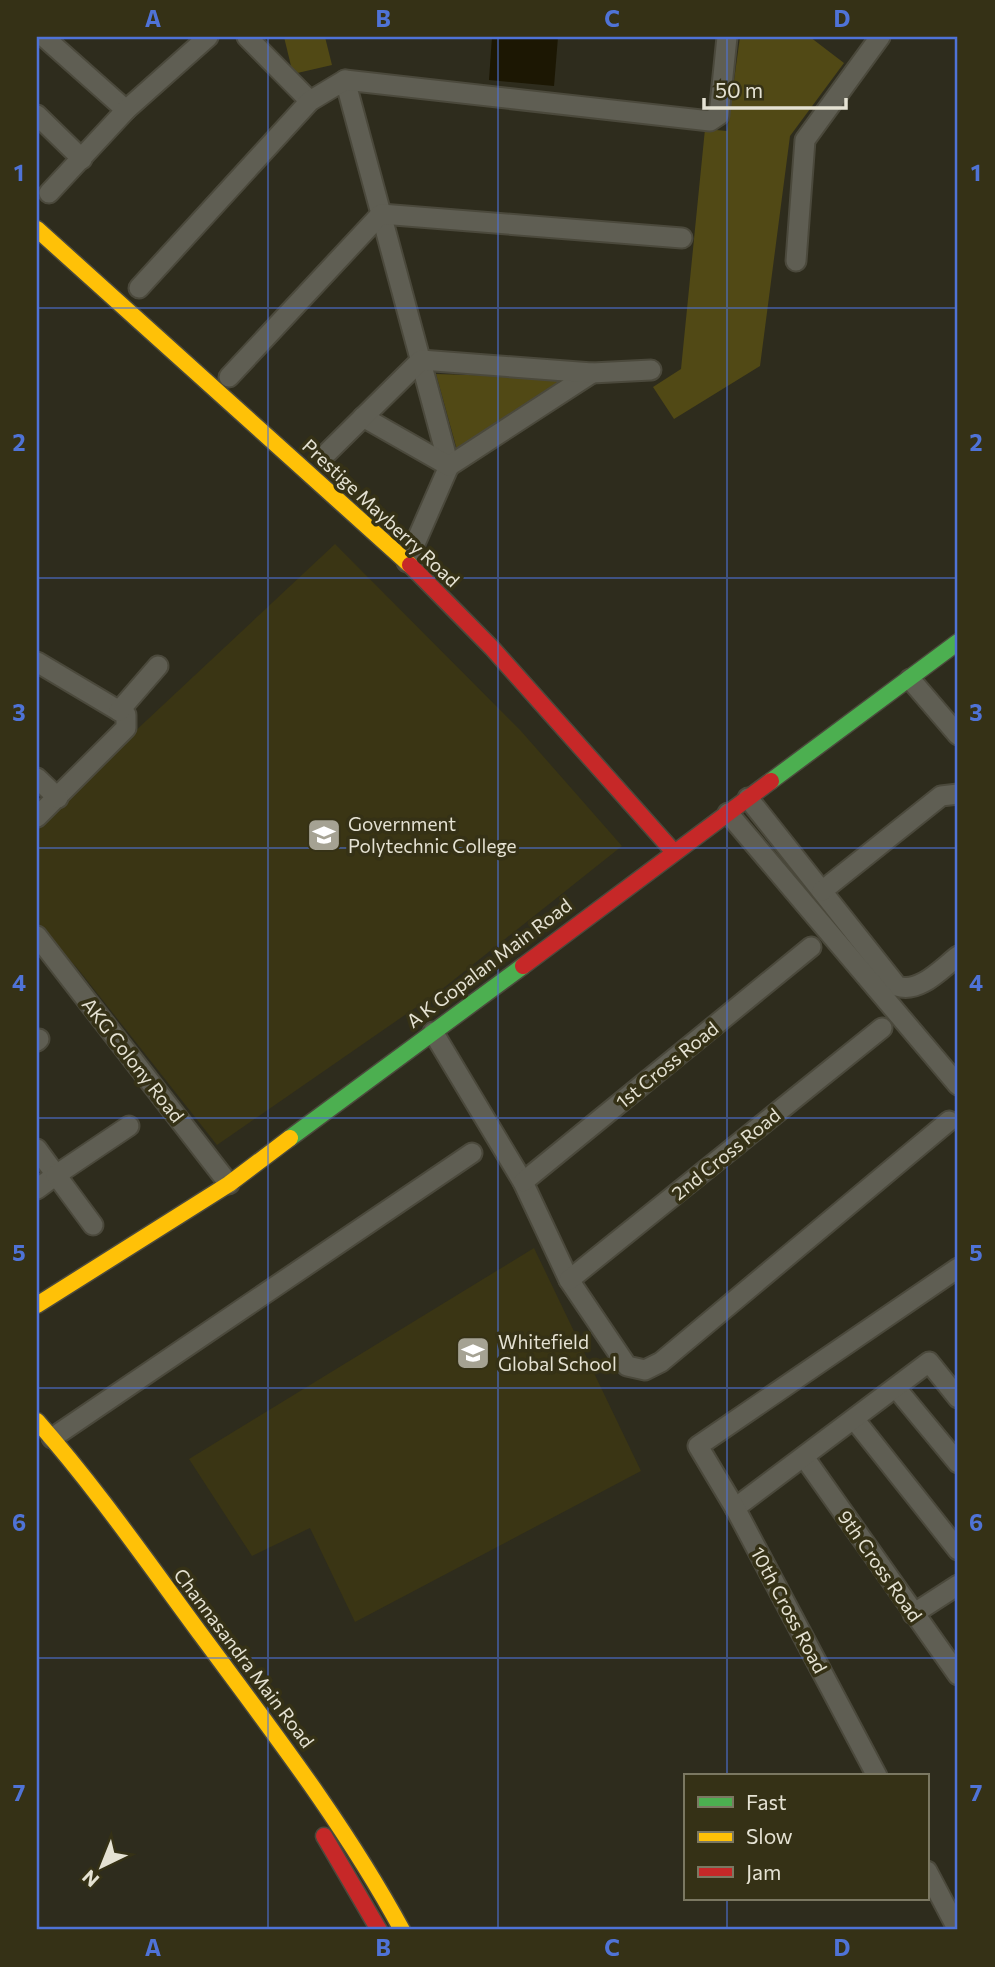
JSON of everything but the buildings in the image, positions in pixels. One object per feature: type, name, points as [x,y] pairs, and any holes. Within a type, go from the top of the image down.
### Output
[{"type":"street","points":[[44,37],[126,110]]},
{"type":"street","points":[[49,193],[126,110],[208,37]]},
{"type":"street","points":[[247,37],[310,102]]},
{"type":"street","points":[[139,288],[310,102],[345,79],[710,121],[719,115],[727,37]]},
{"type":"street","points":[[796,261],[805,140],[880,37]]},
{"type":"street","points":[[345,79],[449,466]]},
{"type":"street","points":[[37,115],[82,159]]},
{"type":"street","points":[[381,214],[682,238]]},
{"type":"street","points":[[229,377],[381,214]]},
{"type":"street","name":"Prestige Mayberry Road","points":[[37,229],[407,562],[492,648],[673,851]]},
{"type":"street","points":[[328,452],[421,360],[592,373],[651,370]]},
{"type":"street","points":[[407,562],[449,466],[592,373]]},
{"type":"street","points":[[363,417],[449,466]]},
{"type":"street","name":"A K Gopalan Main Road","points":[[37,1305],[229,1184],[673,851],[958,642]]},
{"type":"street","points":[[37,662],[126,715],[127,728],[37,817]]},
{"type":"street","points":[[120,711],[158,666]]},
{"type":"street","points":[[910,679],[958,735]]},
{"type":"street","points":[[37,778],[58,797]]},
{"type":"street","points":[[822,891],[941,796],[958,794]]},
{"type":"street","points":[[748,798],[897,986],[907,990],[919,985],[958,956]]},
{"type":"street","points":[[728,813],[958,1086]]},
{"type":"street","name":"AKG Colony Road","points":[[37,936],[229,1184]]},
{"type":"street","name":"1st Cross Road","points":[[523,1182],[811,947]]},
{"type":"street","name":"2nd Cross Road","points":[[569,1280],[882,1028]]},
{"type":"street","points":[[433,1032],[523,1182],[569,1280],[626,1366],[645,1370],[661,1362],[948,1121]]},
{"type":"street","points":[[37,1189],[129,1126]]},
{"type":"street","points":[[37,1149],[93,1225]]},
{"type":"street","points":[[52,1438],[472,1153]]},
{"type":"street","name":"10th Cross Road","points":[[876,1774],[735,1508],[698,1446],[958,1268]]},
{"type":"street","points":[[735,1508],[929,1362],[958,1398]]},
{"type":"street","points":[[896,1388],[958,1463]]},
{"type":"street","points":[[854,1419],[958,1550]]},
{"type":"street","name":"Channasandra Main Road","points":[[37,1421],[326,1803],[385,1897],[402,1930]]},
{"type":"street","name":"9th Cross Road","points":[[804,1457],[958,1675]]},
{"type":"street","points":[[913,1614],[958,1585]]},
{"type":"street","points":[[318,1826],[379,1930]]},
{"type":"street","points":[[928,1873],[958,1928]]},
{"type":"shaded area","points":[[284,37],[325,37],[332,65],[293,74]]},
{"type":"shaded area","points":[[492,37],[558,37],[554,86],[489,80]]},
{"type":"shaded area","points":[[740,37],[810,37],[844,63],[790,136],[760,366],[674,419],[653,387],[681,369],[705,129],[727,131]]},
{"type":"shaded area","points":[[436,374],[568,378],[457,450]]},
{"type":"shaded area","name":"Government Polytechnic College","points":[[335,544],[521,731],[622,846],[441,990],[217,1145],[78,969],[37,925],[37,823]]},
{"type":"shaded area","name":"Whitefield Global School","points":[[534,1248],[641,1471],[355,1622],[310,1528],[252,1556],[189,1459]]},
{"type":"traffic: fast","points":[[771,781],[958,642]]},
{"type":"traffic: fast","points":[[290,1138],[523,966]]},
{"type":"traffic: slow","points":[[37,229],[410,565]]},
{"type":"traffic: slow","points":[[37,1305],[229,1184],[290,1138]]},
{"type":"traffic: slow","points":[[37,1421],[101,1500],[281,1744],[357,1853],[402,1930]]},
{"type":"traffic: jam","points":[[410,565],[492,648],[673,851]]},
{"type":"traffic: jam","points":[[523,966],[771,781]]},
{"type":"traffic: jam","points":[[324,1836],[379,1930]]},
{"type":"place","name":"Government Polytechnic College","points":[[324,835]]},
{"type":"place","name":"Whitefield Global School","points":[[473,1353]]}]
